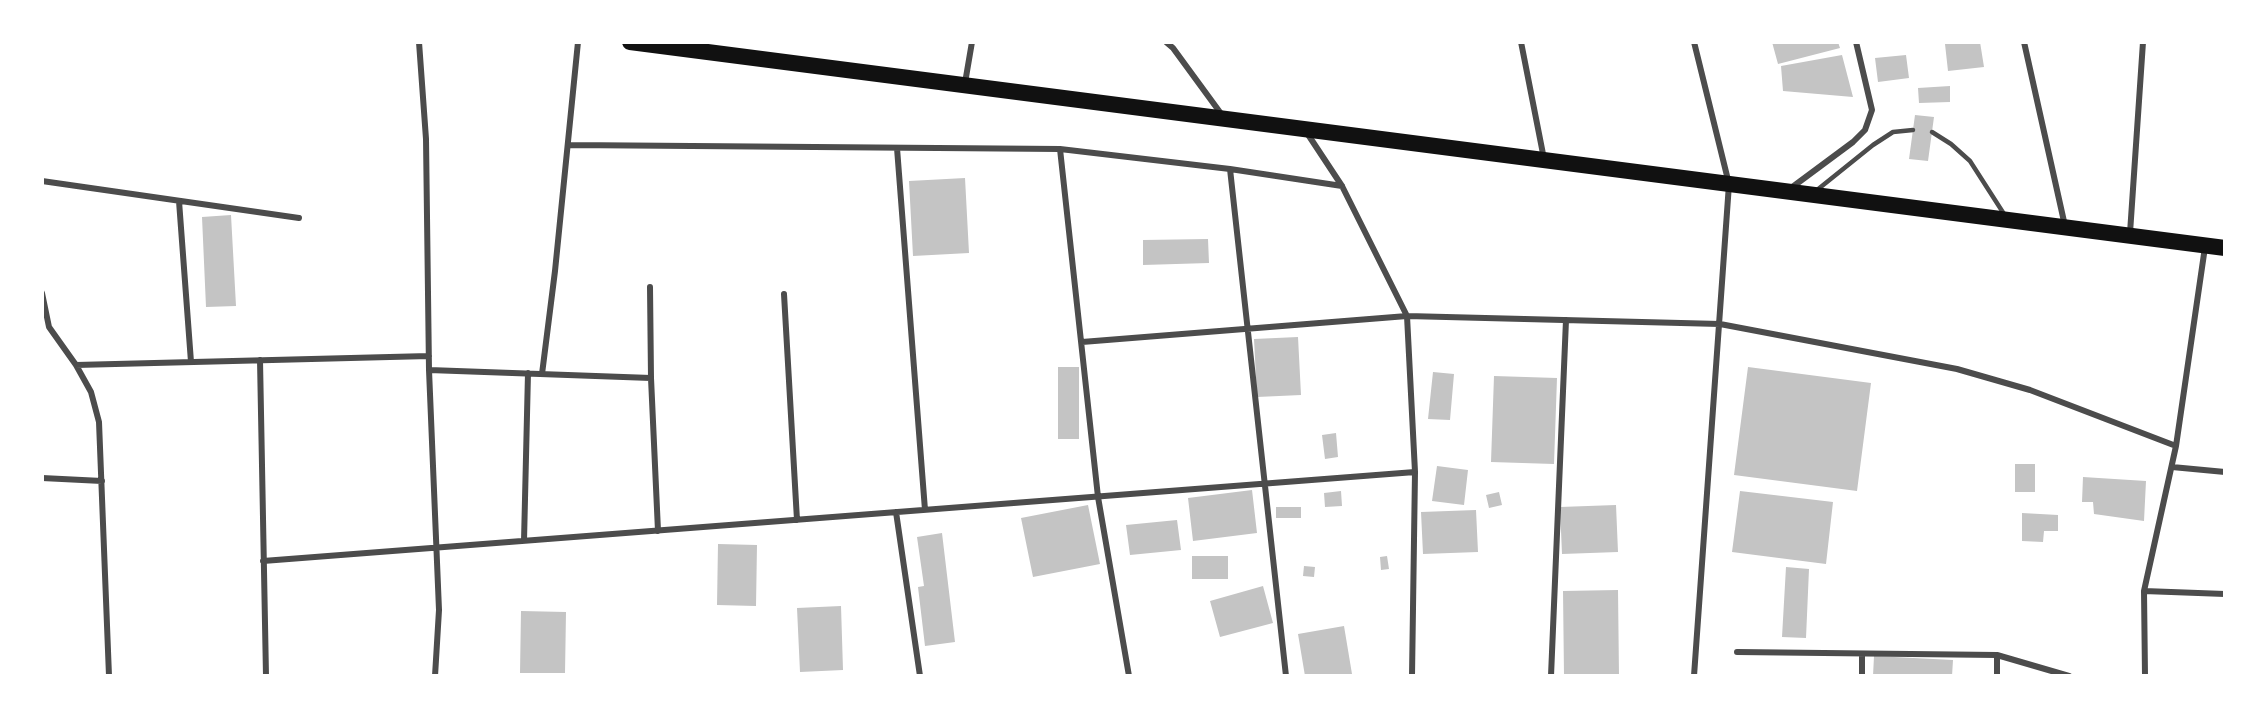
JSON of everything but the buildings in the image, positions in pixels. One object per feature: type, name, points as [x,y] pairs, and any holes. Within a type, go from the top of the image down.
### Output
[{"type":"highway","points":[[630,42],[2225,248]]},
{"type":"street","points":[[419,42],[426,139],[429,370],[440,610],[435,676]]},
{"type":"street","points":[[542,374],[569,144],[578,42]]},
{"type":"street","points":[[965,85],[972,42]]},
{"type":"street","points":[[1166,42],[1173,48],[1225,119]]},
{"type":"street","points":[[1521,42],[1544,160]]},
{"type":"street","points":[[1694,42],[1729,184],[1694,676]]},
{"type":"street","points":[[1789,190],[1853,142],[1865,130],[1872,110],[1857,42]]},
{"type":"street","points":[[2024,42],[2065,227]]},
{"type":"street","points":[[2130,236],[2144,42]]},
{"type":"street","points":[[1304,129],[1342,186],[1407,316],[1415,472],[1412,676]]},
{"type":"street","points":[[569,144],[1060,149],[1342,186]]},
{"type":"street","points":[[897,148],[925,510]]},
{"type":"street","points":[[1060,149],[1098,497],[1129,676]]},
{"type":"street","points":[[1230,170],[1286,676]]},
{"type":"street","points":[[42,181],[299,218]]},
{"type":"street","points":[[179,201],[191,362]]},
{"type":"street","points":[[2145,676],[2144,591],[2176,446],[2205,245]]},
{"type":"street","points":[[650,286],[651,378],[658,531]]},
{"type":"street","points":[[42,293],[49,327],[76,364],[91,392],[99,422],[109,676]]},
{"type":"street","points":[[784,294],[797,520]]},
{"type":"street","points":[[1082,342],[1407,316],[1720,324],[1957,369],[2030,390],[2176,446]]},
{"type":"street","points":[[1551,676],[1566,320]]},
{"type":"street","points":[[76,364],[429,356]]},
{"type":"street","points":[[260,360],[266,676]]},
{"type":"street","points":[[429,370],[651,378]]},
{"type":"street","points":[[524,541],[528,373]]},
{"type":"street","points":[[2172,467],[2225,472]]},
{"type":"street","points":[[263,561],[1415,472]]},
{"type":"street","points":[[42,478],[102,481]]},
{"type":"street","points":[[896,512],[920,676]]},
{"type":"street","points":[[2144,591],[2225,594]]},
{"type":"street","points":[[1737,652],[1997,655],[2069,676]]},
{"type":"street","points":[[1862,654],[1862,676]]},
{"type":"street","points":[[1997,655],[1997,676]]},
{"type":"lane","points":[[1813,193],[1893,132],[1913,130]]},
{"type":"lane","points":[[1932,132],[1951,144],[1970,161],[2007,219]]}]
